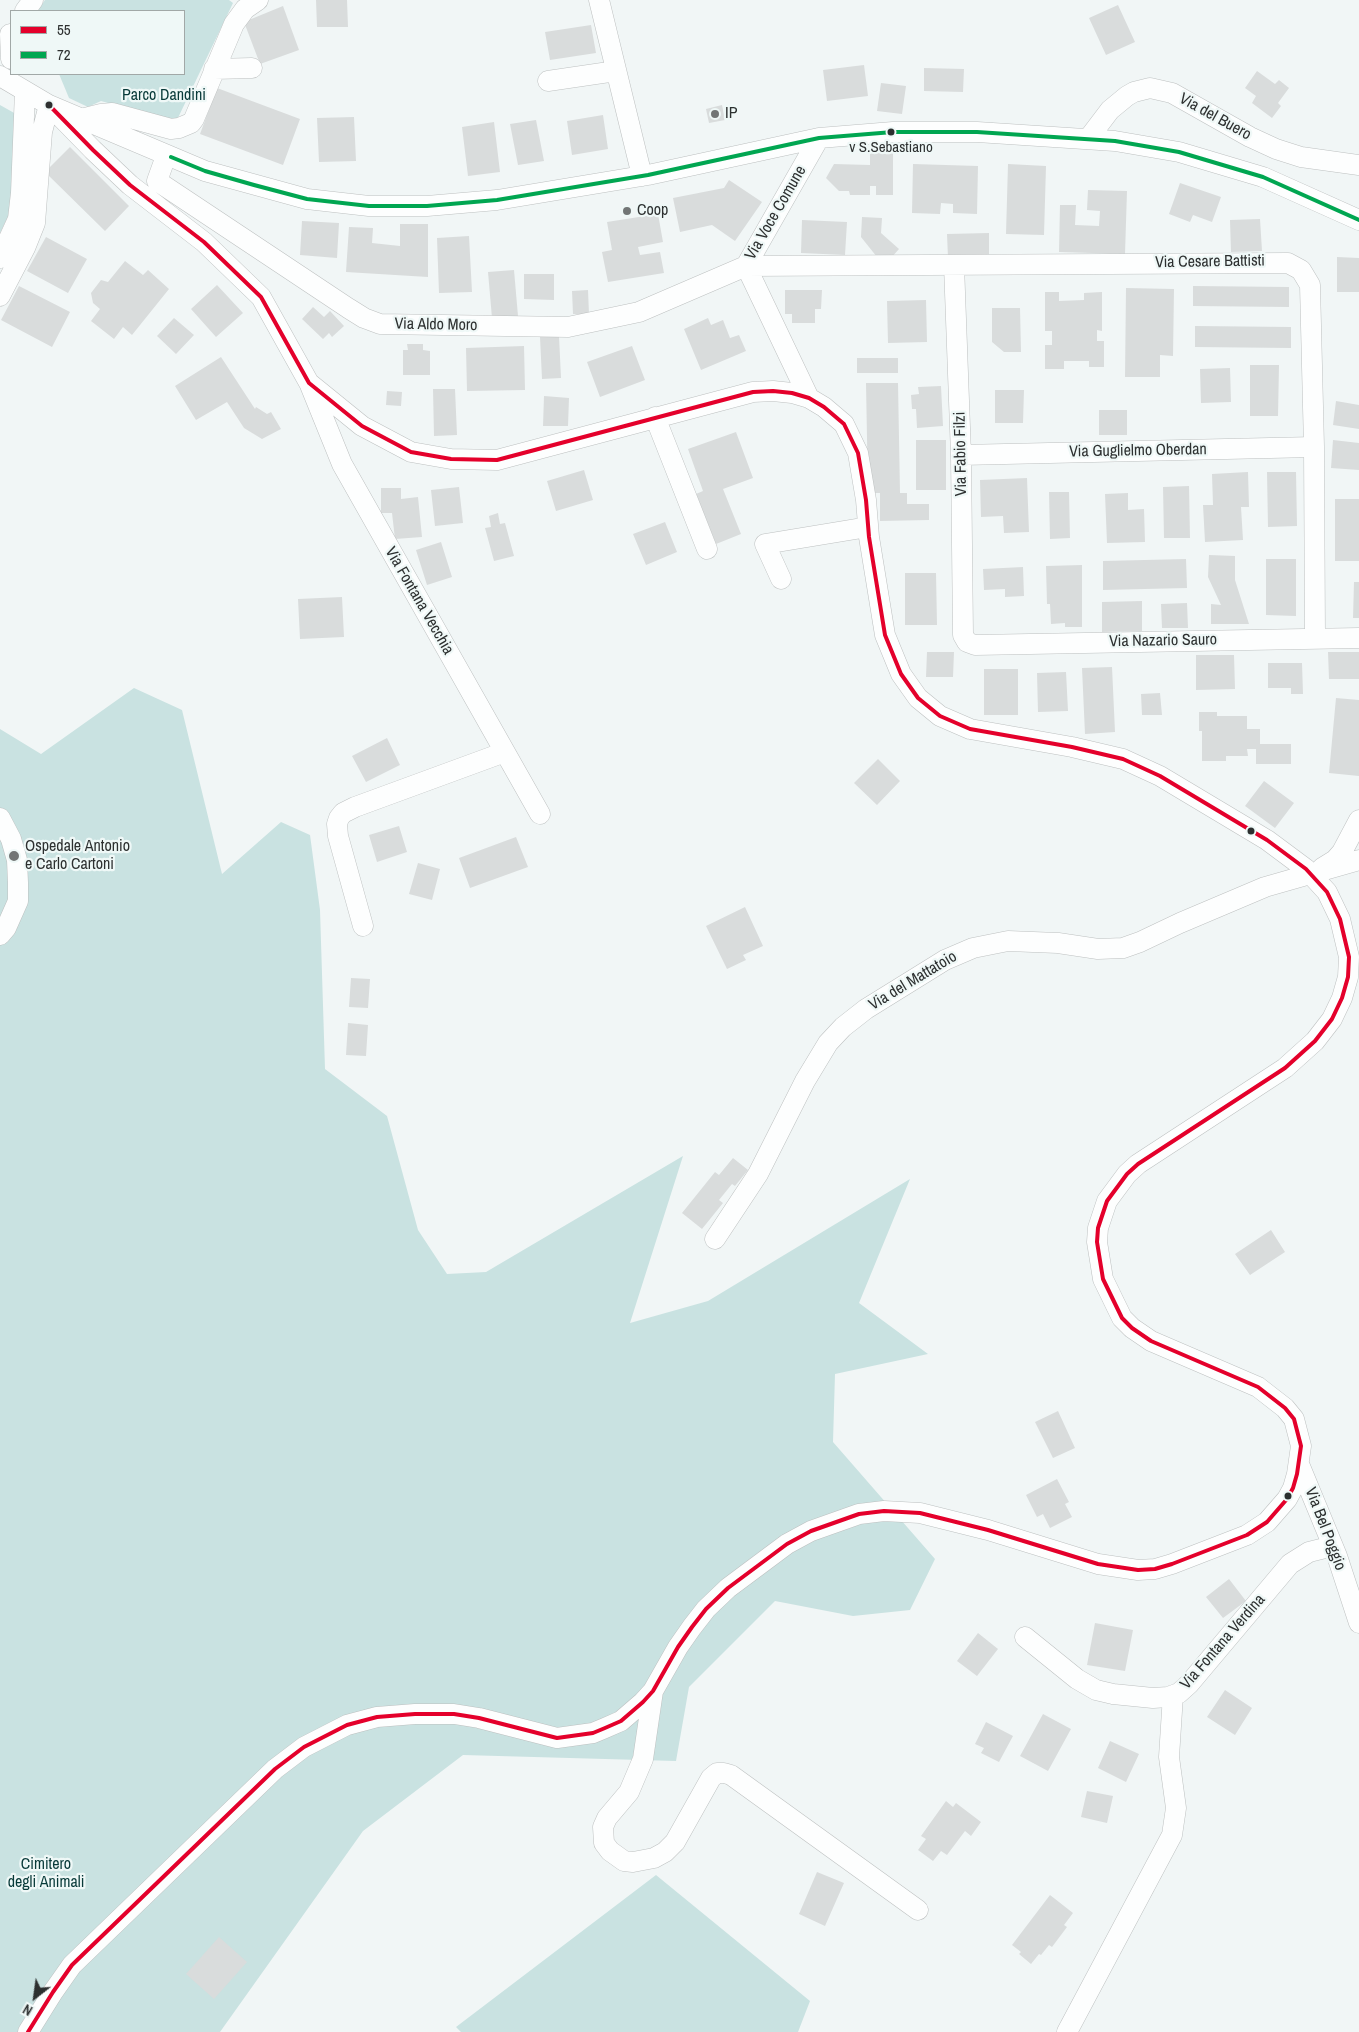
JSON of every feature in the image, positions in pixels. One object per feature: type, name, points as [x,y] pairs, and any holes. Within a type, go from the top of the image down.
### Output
[{"type":"street","points":[[81,119],[101,114],[112,114],[163,128],[186,127],[194,119],[234,24],[245,9],[258,0]]},
{"type":"street","points":[[599,0],[642,176]]},
{"type":"street","points":[[7,35],[10,53]]},
{"type":"street","points":[[214,69],[252,68]]},
{"type":"street","points":[[548,81],[616,71]]},
{"type":"street","points":[[0,76],[21,82],[49,105],[130,185],[204,242],[261,297],[309,383],[362,426],[411,452],[451,459],[497,460],[753,392],[773,391],[792,393],[809,398],[835,414],[844,424],[858,453],[885,635],[891,653],[908,686],[930,709],[949,721],[970,729],[1072,747],[1123,759],[1160,776],[1268,840],[1312,874],[1333,903],[1340,919],[1347,945],[1348,976],[1342,998],[1332,1019],[1315,1041],[1285,1068],[1138,1164],[1127,1174],[1107,1201],[1098,1228],[1097,1242],[1102,1279],[1122,1318],[1132,1328],[1151,1341],[1258,1387],[1275,1399],[1294,1419],[1301,1446],[1293,1488],[1287,1499],[1267,1522],[1247,1536],[1172,1564],[1147,1570],[1129,1570],[1106,1566],[988,1530],[920,1513],[884,1511],[859,1514],[811,1531],[787,1544],[728,1588],[706,1609],[692,1627],[678,1647],[653,1691],[633,1712],[621,1721],[593,1733],[557,1738],[479,1718],[454,1714],[415,1714],[377,1717],[347,1725],[320,1737],[304,1747],[275,1769],[72,1965],[28,2032]]},
{"type":"street","points":[[0,258],[18,219],[22,184],[21,82]]},
{"type":"street","name":"Via del Buero","points":[[1088,139],[1110,110],[1127,96],[1150,88],[1172,93],[1250,137],[1276,149],[1301,158],[1359,165]]},
{"type":"street","points":[[49,105],[205,171],[307,199],[369,206],[427,206],[497,200],[642,176],[819,138],[893,132],[977,132],[1088,139],[1152,147],[1233,167],[1280,183],[1359,220]]},
{"type":"street","points":[[0,296],[36,222],[42,132],[49,105]]},
{"type":"street","name":"Via Voce Comune","points":[[809,398],[746,266],[819,138]]},
{"type":"street","points":[[132,140],[157,181],[204,242]]},
{"type":"street","points":[[157,181],[166,156]]},
{"type":"street","name":"Via Aldo Moro","points":[[157,181],[348,308],[364,318],[380,324],[568,327],[639,312],[746,266]]},
{"type":"street","name":"Via Cesare Battisti","points":[[746,266],[1283,262],[1292,264],[1304,274],[1310,285],[1314,447],[1315,638]]},
{"type":"street","name":"Via Fabio Filzi","points":[[954,265],[962,455],[963,635],[967,642]]},
{"type":"street","name":"Via Fontana Vecchia","points":[[309,383],[342,464],[540,814]]},
{"type":"street","points":[[655,417],[707,549]]},
{"type":"street","name":"Via Guglielmo Oberdan","points":[[962,455],[1314,447]]},
{"type":"street","points":[[781,580],[765,544],[868,527]]},
{"type":"street","name":"Via Nazario Sauro","points":[[967,642],[975,645],[1359,638]]},
{"type":"street","points":[[363,926],[338,836],[337,824],[343,813],[505,752]]},
{"type":"street","points":[[0,818],[11,839],[17,860],[18,901],[6,928],[0,935]]},
{"type":"street","points":[[1312,874],[1338,856],[1359,820]]},
{"type":"street","name":"Via del Mattatoio","points":[[715,1240],[758,1174],[822,1051],[843,1027],[866,1009],[951,956],[995,943],[1021,941],[1058,943],[1098,949],[1123,948],[1264,887],[1359,860]]},
{"type":"street","name":"Via Bel Poggio","points":[[1299,1464],[1333,1546],[1359,1623]]},
{"type":"street","name":"Via Fontana Verdina","points":[[1025,1636],[1077,1679],[1096,1690],[1113,1694],[1153,1698],[1173,1695],[1189,1684],[1290,1564],[1309,1552],[1333,1546]]},
{"type":"street","points":[[653,1691],[643,1759],[629,1792],[607,1818],[602,1827],[604,1843],[610,1851],[624,1860],[633,1862],[644,1862],[665,1852],[675,1842],[711,1778],[717,1773],[724,1773],[731,1775],[918,1910]]},
{"type":"street","points":[[1067,2032],[1172,1834],[1176,1808],[1169,1757],[1173,1695]]},
{"type":"green space","name":"Parco Dandini","points":[[45,0],[229,0],[233,3],[176,122],[101,101],[88,107],[69,98],[59,75],[185,75],[185,10],[38,10]]},
{"type":"green space","points":[[0,105],[16,114],[11,210],[0,233]]},
{"type":"green space","name":"Cimitero degli Animali","points":[[134,688],[182,710],[222,874],[281,822],[310,835],[320,910],[325,1069],[387,1116],[418,1230],[447,1274],[486,1272],[683,1156],[630,1323],[708,1301],[910,1179],[859,1303],[928,1354],[835,1374],[833,1442],[935,1559],[910,1610],[853,1616],[775,1601],[689,1687],[676,1761],[463,1755],[363,1831],[220,2032],[0,2032],[0,729],[41,754]]},
{"type":"green space","points":[[656,1875],[810,2001],[798,2032],[461,2032],[456,2027]]},
{"type":"building","points":[[316,0],[347,0],[348,27],[317,27]]},
{"type":"building","points":[[1118,5],[1135,42],[1106,55],[1089,18]]},
{"type":"building","points":[[283,6],[299,50],[260,64],[244,22]]},
{"type":"building","points":[[591,25],[596,53],[550,60],[545,32]]},
{"type":"building","points":[[864,65],[868,96],[827,101],[823,70]]},
{"type":"building","points":[[924,68],[964,69],[963,92],[924,91]]},
{"type":"building","points":[[1257,71],[1275,84],[1279,80],[1289,88],[1278,103],[1281,106],[1272,118],[1252,103],[1256,96],[1245,88]]},
{"type":"building","points":[[881,83],[906,86],[902,114],[877,111]]},
{"type":"building","points":[[217,88],[300,119],[283,165],[200,134]]},
{"type":"building","name":"IP","points":[[722,105],[725,120],[709,123],[706,109]]},
{"type":"building","points":[[603,115],[608,149],[572,155],[567,121]]},
{"type":"building","points":[[354,117],[356,161],[319,162],[317,118]]},
{"type":"building","points":[[536,120],[544,161],[518,165],[510,124]]},
{"type":"building","points":[[494,122],[500,172],[468,176],[462,127]]},
{"type":"building","points":[[70,147],[129,206],[105,231],[45,172]]},
{"type":"building","points":[[870,152],[893,152],[893,195],[876,195],[876,186],[870,186],[870,195],[850,195],[849,191],[839,191],[826,178],[834,164],[870,165]]},
{"type":"building","points":[[913,164],[978,166],[977,214],[953,213],[953,204],[941,203],[940,214],[912,213]]},
{"type":"building","points":[[1008,164],[1046,166],[1044,235],[1006,234]]},
{"type":"building","points":[[729,180],[762,202],[735,241],[712,225],[680,232],[673,198],[724,188]]},
{"type":"building","points":[[1180,183],[1221,197],[1212,222],[1193,215],[1190,222],[1169,214]]},
{"type":"building","points":[[1088,190],[1127,191],[1125,254],[1059,252],[1060,205],[1076,205],[1075,225],[1099,226],[1100,211],[1087,210]]},
{"type":"building","points":[[658,214],[663,242],[638,247],[640,255],[660,252],[664,273],[608,282],[602,252],[612,250],[607,222]]},
{"type":"building","points":[[862,217],[882,218],[881,233],[899,249],[891,258],[877,257],[861,237]]},
{"type":"building","points":[[1260,219],[1262,251],[1231,252],[1230,220]]},
{"type":"building","points":[[802,220],[847,222],[845,255],[801,253]]},
{"type":"building","points":[[302,221],[339,223],[337,258],[300,255]]},
{"type":"building","points":[[400,224],[428,224],[428,277],[346,272],[349,227],[373,228],[372,243],[400,246]]},
{"type":"building","points":[[989,233],[989,257],[948,258],[947,234]]},
{"type":"building","points":[[469,236],[472,292],[439,293],[437,238]]},
{"type":"building","points":[[46,237],[87,259],[68,293],[27,271]]},
{"type":"building","points":[[1337,257],[1359,258],[1359,292],[1337,292]]},
{"type":"building","points":[[125,261],[143,275],[148,270],[169,289],[132,335],[123,327],[114,339],[91,321],[100,309],[93,303],[91,293],[101,280],[108,282]]},
{"type":"building","points":[[514,270],[518,316],[492,318],[488,272]]},
{"type":"building","points":[[524,274],[554,274],[554,300],[524,299]]},
{"type":"building","points":[[217,285],[243,313],[216,337],[191,309]]},
{"type":"building","points":[[19,286],[70,312],[52,347],[1,320]]},
{"type":"building","points":[[1193,286],[1289,287],[1289,307],[1193,306]]},
{"type":"building","points":[[1126,288],[1174,289],[1173,356],[1160,355],[1160,377],[1125,377]]},
{"type":"building","points":[[588,290],[589,314],[573,314],[572,291]]},
{"type":"building","points":[[785,290],[822,290],[821,309],[815,309],[815,323],[792,323],[792,314],[785,314]]},
{"type":"building","points":[[1045,292],[1059,292],[1059,301],[1084,300],[1084,293],[1102,292],[1102,331],[1097,330],[1097,341],[1104,341],[1104,367],[1089,367],[1089,361],[1064,361],[1064,369],[1045,369],[1045,345],[1052,345],[1052,331],[1045,331]]},
{"type":"building","points":[[926,300],[927,342],[888,343],[887,301]]},
{"type":"building","points":[[313,307],[324,317],[330,311],[344,326],[332,337],[329,333],[323,339],[302,319]]},
{"type":"building","points":[[992,308],[1020,308],[1021,352],[1004,352],[992,342]]},
{"type":"building","points":[[174,318],[194,335],[176,354],[157,336]]},
{"type":"building","points":[[708,318],[711,325],[723,320],[730,338],[739,335],[746,351],[701,370],[684,329]]},
{"type":"building","points":[[1195,326],[1291,327],[1291,348],[1195,347]]},
{"type":"building","points":[[559,336],[561,378],[542,379],[540,337]]},
{"type":"building","points":[[407,344],[423,344],[423,350],[430,351],[430,375],[403,375],[403,350],[408,350]]},
{"type":"building","points":[[524,346],[525,390],[467,391],[466,348]]},
{"type":"building","points":[[632,346],[645,380],[600,397],[587,362]]},
{"type":"building","points":[[221,357],[255,409],[256,407],[267,414],[271,412],[281,429],[262,439],[244,428],[227,402],[196,420],[175,386]]},
{"type":"building","points":[[857,358],[898,358],[898,373],[857,373]]},
{"type":"building","points":[[1250,365],[1279,365],[1278,416],[1250,416]]},
{"type":"building","points":[[1230,368],[1231,402],[1201,403],[1200,369]]},
{"type":"building","points":[[866,383],[898,383],[900,493],[907,493],[907,504],[929,504],[929,520],[880,521],[880,493],[868,493]]},
{"type":"building","points":[[941,386],[943,426],[917,428],[916,409],[912,409],[911,395],[919,394],[918,387]]},
{"type":"building","points":[[433,389],[455,389],[457,435],[434,436]]},
{"type":"building","points":[[995,390],[1024,390],[1023,423],[995,423]]},
{"type":"building","points":[[387,391],[402,392],[401,406],[386,405]]},
{"type":"building","points":[[544,396],[569,398],[568,426],[543,426]]},
{"type":"building","points":[[1336,401],[1359,405],[1359,429],[1333,425]]},
{"type":"building","points":[[1099,410],[1127,410],[1127,435],[1099,435]]},
{"type":"building","points":[[736,432],[753,478],[723,489],[741,534],[716,544],[696,494],[703,491],[688,449]]},
{"type":"building","points":[[916,440],[946,440],[946,490],[916,490]]},
{"type":"building","points":[[1333,440],[1359,443],[1359,470],[1331,468]]},
{"type":"building","points":[[584,470],[593,500],[556,511],[547,481]]},
{"type":"building","points":[[1248,472],[1249,507],[1241,507],[1243,540],[1205,542],[1203,505],[1213,505],[1212,474]]},
{"type":"building","points":[[1267,472],[1296,472],[1297,526],[1268,527]]},
{"type":"building","points":[[1027,478],[1029,532],[1004,533],[1003,516],[981,517],[980,480]]},
{"type":"building","points":[[1189,486],[1190,538],[1164,538],[1163,487]]},
{"type":"building","points":[[459,487],[463,523],[435,526],[431,490]]},
{"type":"building","points":[[381,488],[401,488],[401,499],[418,497],[422,537],[395,539],[392,513],[381,513]]},
{"type":"building","points":[[1049,492],[1069,492],[1070,538],[1050,539]]},
{"type":"building","points":[[1128,493],[1128,510],[1144,509],[1145,542],[1107,543],[1105,494]]},
{"type":"building","points":[[1335,499],[1359,499],[1359,561],[1335,561]]},
{"type":"building","points":[[498,513],[500,524],[505,523],[514,556],[494,561],[485,528],[491,527],[489,516]]},
{"type":"building","points":[[665,522],[677,552],[646,565],[633,534]]},
{"type":"building","points":[[441,542],[452,577],[427,585],[416,550]]},
{"type":"building","points":[[1209,555],[1235,556],[1235,580],[1249,624],[1211,624],[1211,604],[1221,605],[1208,577]]},
{"type":"building","points":[[1186,559],[1187,588],[1103,590],[1103,561]]},
{"type":"building","points":[[1266,559],[1296,559],[1296,616],[1266,615]]},
{"type":"building","points":[[1082,565],[1082,627],[1065,627],[1065,623],[1051,624],[1050,604],[1047,604],[1046,566]]},
{"type":"building","points":[[1023,567],[1024,596],[1005,597],[1005,589],[984,590],[983,569]]},
{"type":"building","points":[[905,573],[936,573],[937,625],[905,625]]},
{"type":"building","points":[[1354,582],[1359,582],[1359,618],[1353,618]]},
{"type":"building","points":[[342,597],[344,637],[300,639],[298,599]]},
{"type":"building","points":[[1142,601],[1142,631],[1102,632],[1102,602]]},
{"type":"building","points":[[1187,603],[1188,628],[1162,628],[1161,604]]},
{"type":"building","points":[[927,652],[954,652],[953,677],[926,677]]},
{"type":"building","points":[[1328,652],[1359,652],[1359,679],[1329,679]]},
{"type":"building","points":[[1196,655],[1234,655],[1235,689],[1196,690]]},
{"type":"building","points":[[1268,663],[1302,663],[1303,694],[1291,694],[1291,688],[1268,688]]},
{"type":"building","points":[[1112,667],[1115,732],[1085,734],[1082,668]]},
{"type":"building","points":[[984,669],[1018,669],[1018,715],[984,715]]},
{"type":"building","points":[[1066,672],[1068,711],[1038,712],[1037,673]]},
{"type":"building","points":[[1160,693],[1162,715],[1142,715],[1141,694]]},
{"type":"building","points":[[1336,698],[1359,700],[1359,776],[1329,773]]},
{"type":"building","points":[[1199,712],[1217,712],[1217,716],[1247,716],[1247,729],[1260,729],[1260,744],[1291,744],[1291,764],[1256,764],[1256,749],[1247,749],[1248,756],[1226,756],[1226,761],[1202,761],[1202,731],[1199,731]]},
{"type":"building","points":[[387,738],[400,765],[366,782],[352,756]]},
{"type":"building","points":[[878,759],[900,781],[877,805],[854,783]]},
{"type":"building","points":[[1264,781],[1294,803],[1275,828],[1245,806]]},
{"type":"building","points":[[399,826],[407,852],[377,862],[369,835]]},
{"type":"building","points":[[516,837],[528,867],[470,888],[459,858]]},
{"type":"building","points":[[418,863],[440,869],[432,900],[409,894]]},
{"type":"building","points":[[745,907],[763,946],[743,955],[746,960],[727,969],[706,926]]},
{"type":"building","points":[[351,978],[370,979],[368,1008],[349,1007]]},
{"type":"building","points":[[348,1023],[368,1025],[366,1056],[346,1055]]},
{"type":"building","points":[[733,1158],[748,1170],[735,1186],[732,1184],[719,1200],[723,1203],[702,1229],[682,1213],[715,1172],[719,1175]]},
{"type":"building","points":[[1271,1230],[1285,1252],[1250,1275],[1235,1254]]},
{"type":"building","points":[[1058,1411],[1075,1448],[1053,1458],[1035,1422]]},
{"type":"building","points":[[1057,1479],[1069,1502],[1065,1504],[1072,1517],[1050,1528],[1043,1514],[1037,1517],[1026,1495]]},
{"type":"building","points":[[1229,1579],[1246,1601],[1223,1618],[1206,1597]]},
{"type":"building","points":[[1095,1623],[1133,1630],[1125,1671],[1087,1665]]},
{"type":"building","points":[[978,1633],[998,1649],[977,1676],[957,1661]]},
{"type":"building","points":[[1225,1690],[1252,1708],[1235,1735],[1207,1717]]},
{"type":"building","points":[[1043,1714],[1071,1729],[1048,1771],[1020,1756]]},
{"type":"building","points":[[986,1722],[1013,1736],[999,1762],[981,1753],[984,1748],[975,1744]]},
{"type":"building","points":[[1110,1741],[1139,1754],[1126,1782],[1098,1768]]},
{"type":"building","points":[[1087,1791],[1113,1796],[1107,1823],[1081,1817]]},
{"type":"building","points":[[946,1801],[953,1807],[956,1803],[981,1822],[971,1836],[965,1831],[947,1855],[941,1851],[933,1861],[918,1850],[926,1839],[921,1836]]},
{"type":"building","points":[[817,1872],[844,1883],[825,1926],[799,1914]]},
{"type":"building","points":[[1050,1895],[1073,1913],[1064,1925],[1067,1927],[1052,1947],[1049,1945],[1031,1964],[1012,1945]]},
{"type":"building","points":[[219,1937],[247,1962],[214,1999],[186,1974]]},
{"type":"transit line","name":"55","points":[[28,2032],[72,1965],[275,1769],[304,1747],[347,1725],[377,1717],[415,1714],[454,1714],[479,1718],[557,1738],[593,1733],[605,1728],[621,1721],[653,1691],[678,1647],[706,1609],[728,1588],[787,1544],[811,1531],[859,1514],[884,1511],[920,1513],[988,1530],[1098,1564],[1138,1570],[1155,1569],[1172,1564],[1247,1535],[1267,1522],[1287,1499],[1297,1474],[1301,1446],[1294,1419],[1285,1408],[1258,1387],[1151,1341],[1132,1328],[1122,1318],[1103,1279],[1097,1242],[1098,1228],[1107,1201],[1127,1174],[1138,1164],[1285,1068],[1315,1041],[1332,1019],[1342,998],[1348,977],[1349,957],[1340,919],[1327,892],[1306,869],[1267,840],[1160,776],[1123,759],[1072,747],[970,729],[940,716],[918,698],[901,674],[885,635],[858,453],[844,424],[824,407],[809,398],[792,393],[773,391],[753,392],[497,460],[451,459],[411,452],[362,426],[309,383],[261,297],[204,242],[130,185],[49,105]]},
{"type":"transit line","name":"72","points":[[171,157],[205,171],[307,199],[369,206],[427,206],[497,200],[648,175],[819,138],[893,132],[977,132],[1115,141],[1179,152],[1263,177],[1359,220]]},
{"type":"place","name":"IP","points":[[715,114]]},
{"type":"place","name":"v S.Sebastiano","points":[[891,132]]},
{"type":"place","name":"Coop","points":[[627,211]]},
{"type":"place","name":"Ospedale Antonio e Carlo Cartoni","points":[[14,856]]}]
